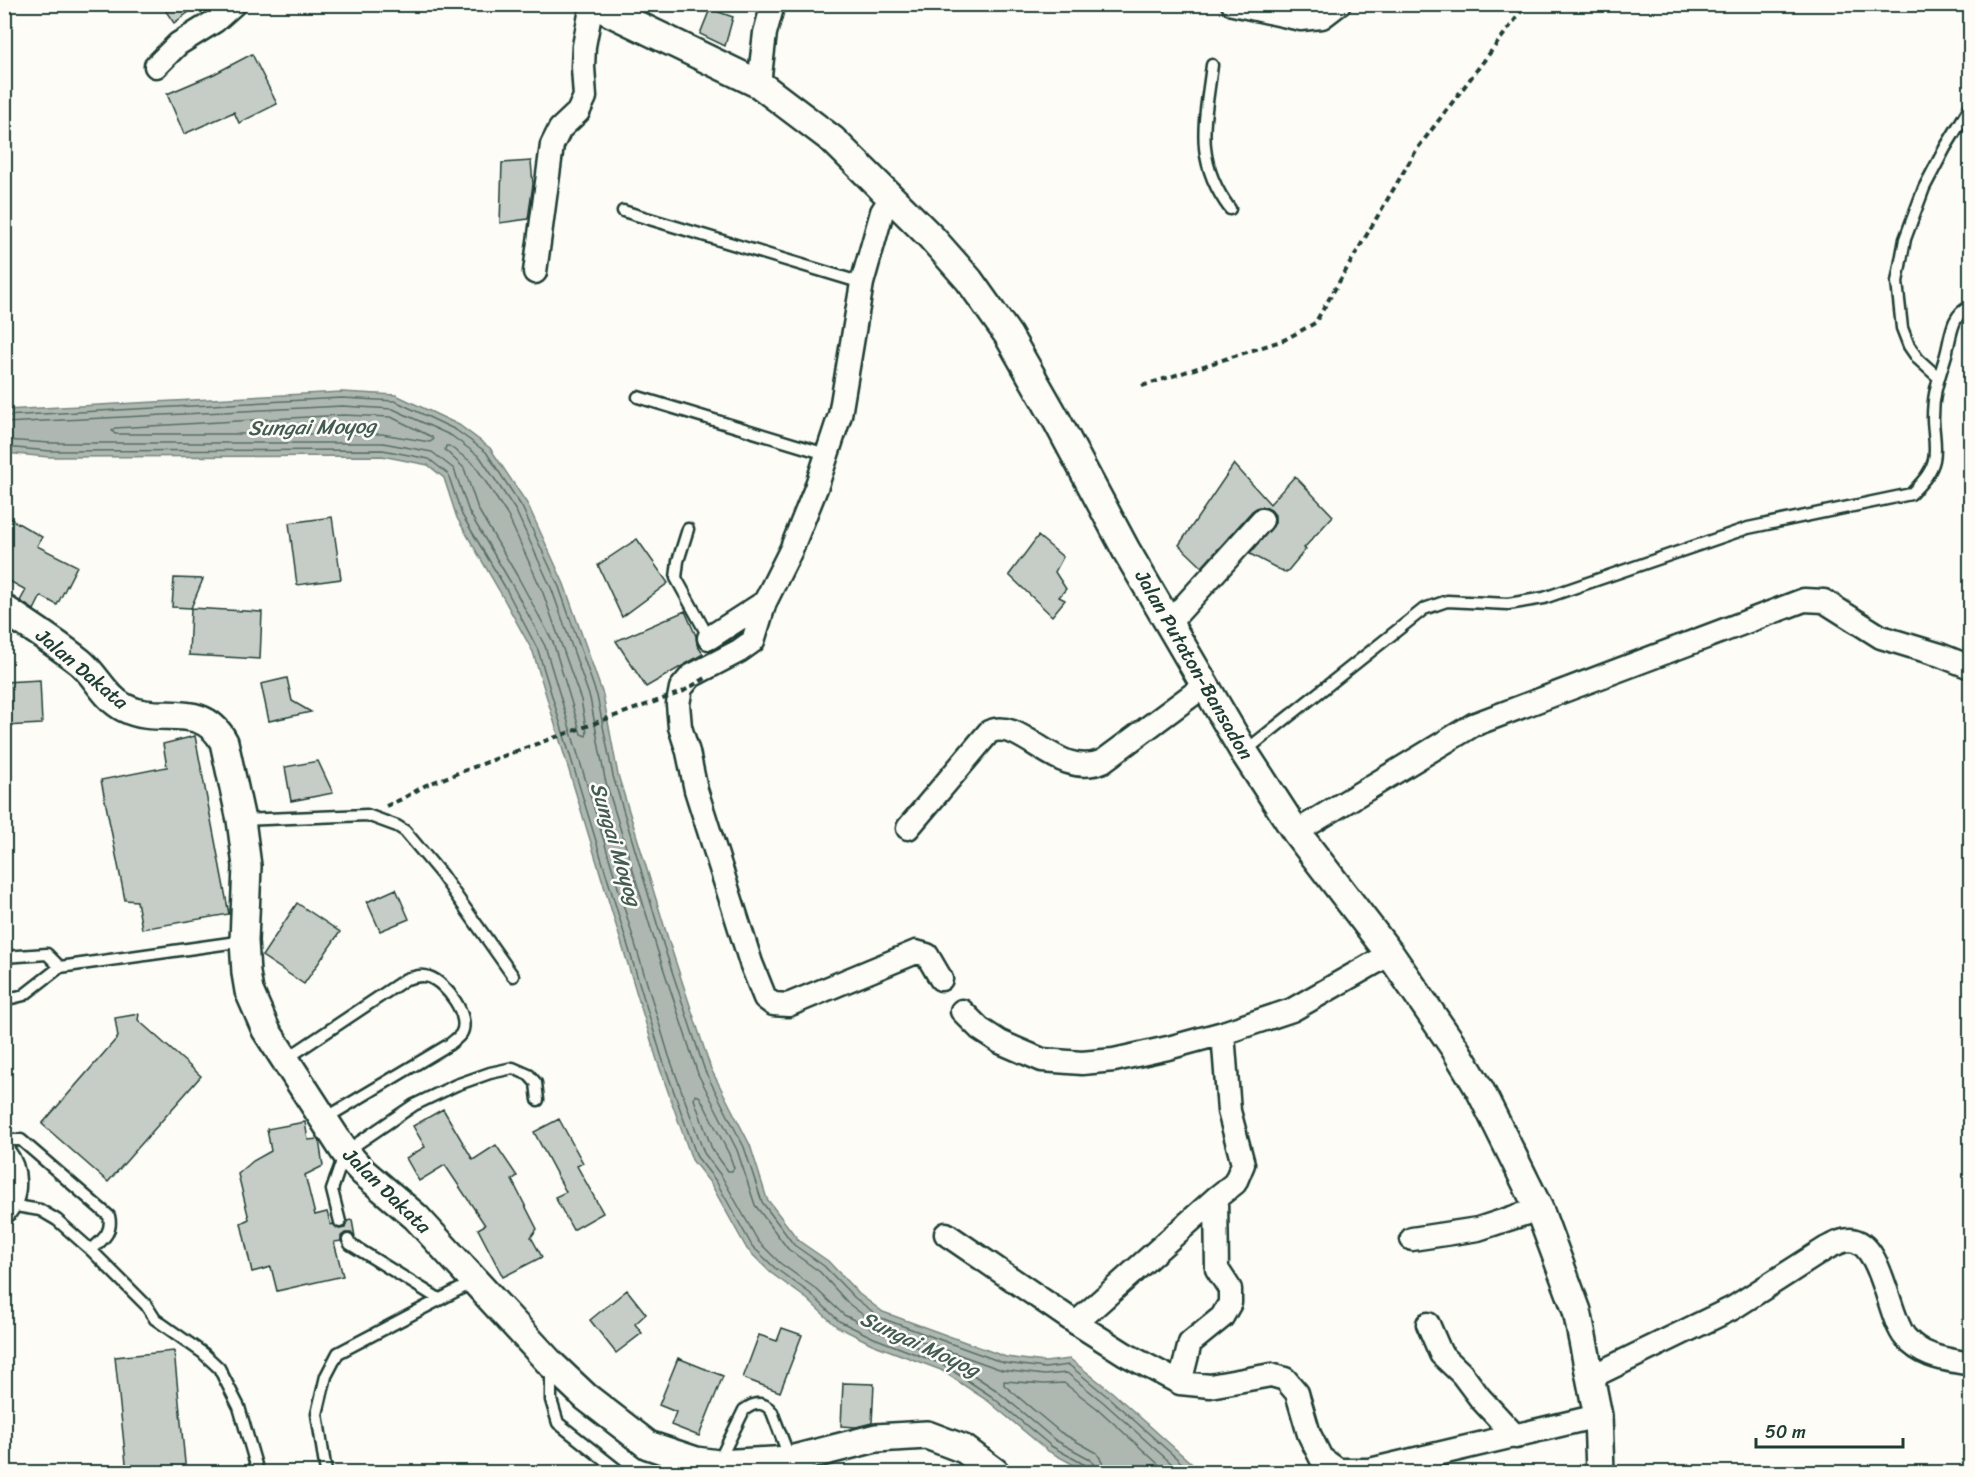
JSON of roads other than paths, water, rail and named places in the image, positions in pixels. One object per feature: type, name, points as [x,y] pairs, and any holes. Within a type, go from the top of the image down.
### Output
[{"type":"street","points":[[156,66],[178,44],[215,21],[234,4]]},
{"type":"street","points":[[536,272],[552,145],[560,129],[578,112],[585,98],[584,46],[593,4]]},
{"type":"street","name":"Jalan Putaton-Bansadon","points":[[593,4],[759,84],[833,140],[930,237],[969,280],[1008,335],[1168,624],[1244,752],[1296,832],[1390,954],[1454,1047],[1480,1090],[1539,1209],[1577,1311],[1598,1416],[1600,1473]]},
{"type":"street","points":[[759,84],[765,33],[774,4]]},
{"type":"street","points":[[1233,4],[1301,19],[1322,17],[1340,4]]},
{"type":"street","points":[[891,198],[882,212],[862,283],[840,415],[816,488],[791,550],[765,602],[753,641],[691,676],[681,688],[678,704],[680,727],[696,790],[751,963],[765,998],[773,1004],[788,1005],[916,952],[927,955],[941,979]]},
{"type":"street","points":[[1168,624],[1262,520]]},
{"type":"street","points":[[1296,832],[1473,725],[1804,600],[1824,601],[1881,637],[1971,667]]},
{"type":"street","points":[[709,639],[765,602]]},
{"type":"street","name":"Jalan Dakata","points":[[4,609],[81,663],[111,698],[124,708],[148,714],[188,716],[204,720],[214,727],[224,742],[241,820],[247,866],[244,941],[249,991],[266,1030],[345,1152],[363,1172],[416,1217],[551,1364],[586,1397],[648,1445],[675,1456],[696,1461],[717,1464],[790,1466],[876,1438],[927,1435],[964,1449],[995,1473]]},
{"type":"street","points":[[908,828],[989,732],[1006,729],[1059,759],[1084,766],[1094,765],[1103,761],[1204,686]]},
{"type":"street","points":[[962,1011],[980,1029],[1000,1042],[1042,1060],[1082,1063],[1114,1060],[1223,1033],[1292,1010],[1390,954]]},
{"type":"street","points":[[1076,1323],[1216,1198],[1235,1184],[1243,1164],[1229,1111],[1223,1033]]},
{"type":"street","points":[[4,1153],[14,1175],[7,1208]]},
{"type":"street","points":[[1180,1383],[1190,1343],[1222,1317],[1230,1303],[1230,1289],[1217,1269],[1216,1198]]},
{"type":"street","points":[[1412,1239],[1478,1229],[1539,1209]]},
{"type":"street","points":[[946,1234],[1076,1323],[1125,1354],[1180,1383],[1210,1386],[1271,1375],[1285,1379],[1296,1393],[1309,1434],[1321,1458],[1338,1470],[1370,1470],[1598,1416]]},
{"type":"street","points":[[1591,1377],[1733,1308],[1824,1249],[1838,1242],[1852,1240],[1863,1245],[1876,1262],[1904,1336],[1924,1354],[1971,1364]]},
{"type":"street","points":[[1428,1324],[1441,1354],[1462,1374],[1480,1398],[1516,1437]]},
{"type":"lane","points":[[1212,65],[1205,117],[1204,152],[1211,178],[1230,209]]},
{"type":"lane","points":[[1938,377],[1918,359],[1909,346],[1902,328],[1897,282],[1905,239],[1924,188],[1945,148],[1971,107]]},
{"type":"lane","points":[[622,212],[862,283]]},
{"type":"lane","points":[[1244,752],[1424,609],[1447,601],[1508,604],[1544,598],[1748,528],[1911,494],[1924,480],[1935,459],[1933,416],[1935,385],[1954,323],[1963,309],[1971,307]]},
{"type":"lane","points":[[638,397],[826,454]]},
{"type":"lane","points":[[688,529],[678,561],[676,578],[709,639]]},
{"type":"lane","points":[[241,820],[367,815],[397,826],[405,831],[441,873],[513,976]]},
{"type":"lane","points":[[4,1000],[24,995],[60,967],[244,941]]},
{"type":"lane","points":[[4,957],[48,954],[60,967]]},
{"type":"lane","points":[[285,1060],[406,980],[418,975],[427,976],[439,982],[449,993],[463,1017],[464,1026],[460,1035],[450,1044],[324,1119]]},
{"type":"lane","points":[[340,1222],[332,1190],[345,1152],[414,1105],[490,1072],[513,1068],[529,1075],[536,1083],[538,1100]]},
{"type":"lane","points":[[4,1145],[11,1140],[21,1140],[109,1216],[111,1223],[109,1232],[91,1250]]},
{"type":"lane","points":[[7,1208],[40,1210],[57,1220],[146,1305],[155,1319],[203,1353],[219,1368],[239,1407],[258,1473]]},
{"type":"lane","points":[[348,1240],[350,1244],[439,1299]]},
{"type":"lane","points":[[326,1473],[317,1413],[326,1376],[338,1353],[475,1281]]},
{"type":"lane","points":[[551,1364],[551,1400],[558,1423],[620,1473]]},
{"type":"lane","points":[[717,1464],[744,1410],[752,1404],[759,1403],[768,1406],[772,1412],[790,1466]]},
{"type":"water","name":"Sungai Moyog","points":[[342,392],[396,395],[459,425],[490,448],[528,505],[564,584],[603,695],[618,775],[711,1069],[750,1145],[767,1199],[799,1241],[828,1261],[859,1294],[883,1312],[1006,1357],[1045,1362],[1070,1359],[1112,1392],[1201,1472],[1087,1472],[1048,1451],[988,1401],[941,1370],[872,1344],[836,1326],[807,1299],[771,1273],[747,1249],[711,1184],[692,1160],[657,1060],[533,652],[457,518],[444,478],[428,465],[382,456],[49,457],[5,453],[5,410]]}]
